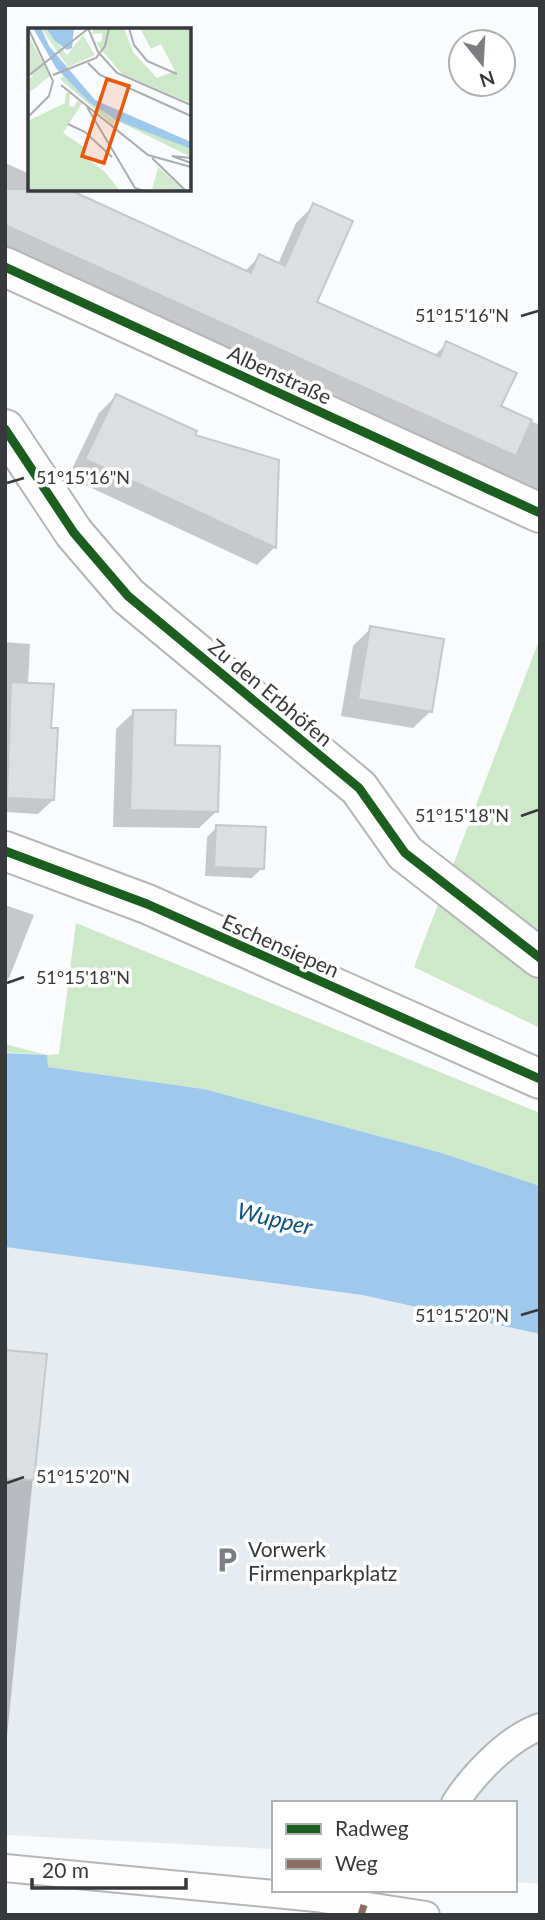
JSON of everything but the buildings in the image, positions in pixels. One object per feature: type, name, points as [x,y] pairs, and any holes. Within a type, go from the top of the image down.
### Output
[{"type":"street","name":"Albenstraße","points":[[5,267],[540,513]]},
{"type":"street","name":"Zu den Erbhöfen","points":[[5,429],[74,533],[128,596],[359,788],[405,853],[540,958]]},
{"type":"street","name":"Eschensiepen","points":[[5,851],[147,904],[540,1079]]},
{"type":"lane","points":[[457,1801],[469,1781],[524,1732],[540,1727]]},
{"type":"lane","points":[[5,1868],[416,1906]]},
{"type":"shaded area","name":"Vorwerk Firmenparkplatz","points":[[5,1247],[362,1295],[540,1334],[540,1884],[517,1882],[517,1801],[272,1801],[272,1849],[5,1835]]},
{"type":"green space","points":[[540,638],[540,1028],[414,967]]},
{"type":"green space","points":[[76,923],[540,1113],[540,1186],[442,1153],[204,1089],[48,1067],[46,1055],[5,1052],[5,1044],[47,1055],[59,1054]]},
{"type":"water","name":"Wupper","points":[[5,1053],[47,1055],[48,1067],[204,1089],[442,1153],[540,1186],[540,1334],[362,1295],[5,1247]]},
{"type":"marked path","points":[[361,1915],[364,1905]]},
{"type":"cycle path","points":[[5,267],[540,513]]},
{"type":"cycle path","points":[[5,429],[74,533],[128,596],[359,788],[405,853],[540,958]]},
{"type":"cycle path","points":[[5,851],[147,904],[540,1079]]},
{"type":"place","name":"Vorwerk Firmenparkplatz","points":[[227,1560]]}]
